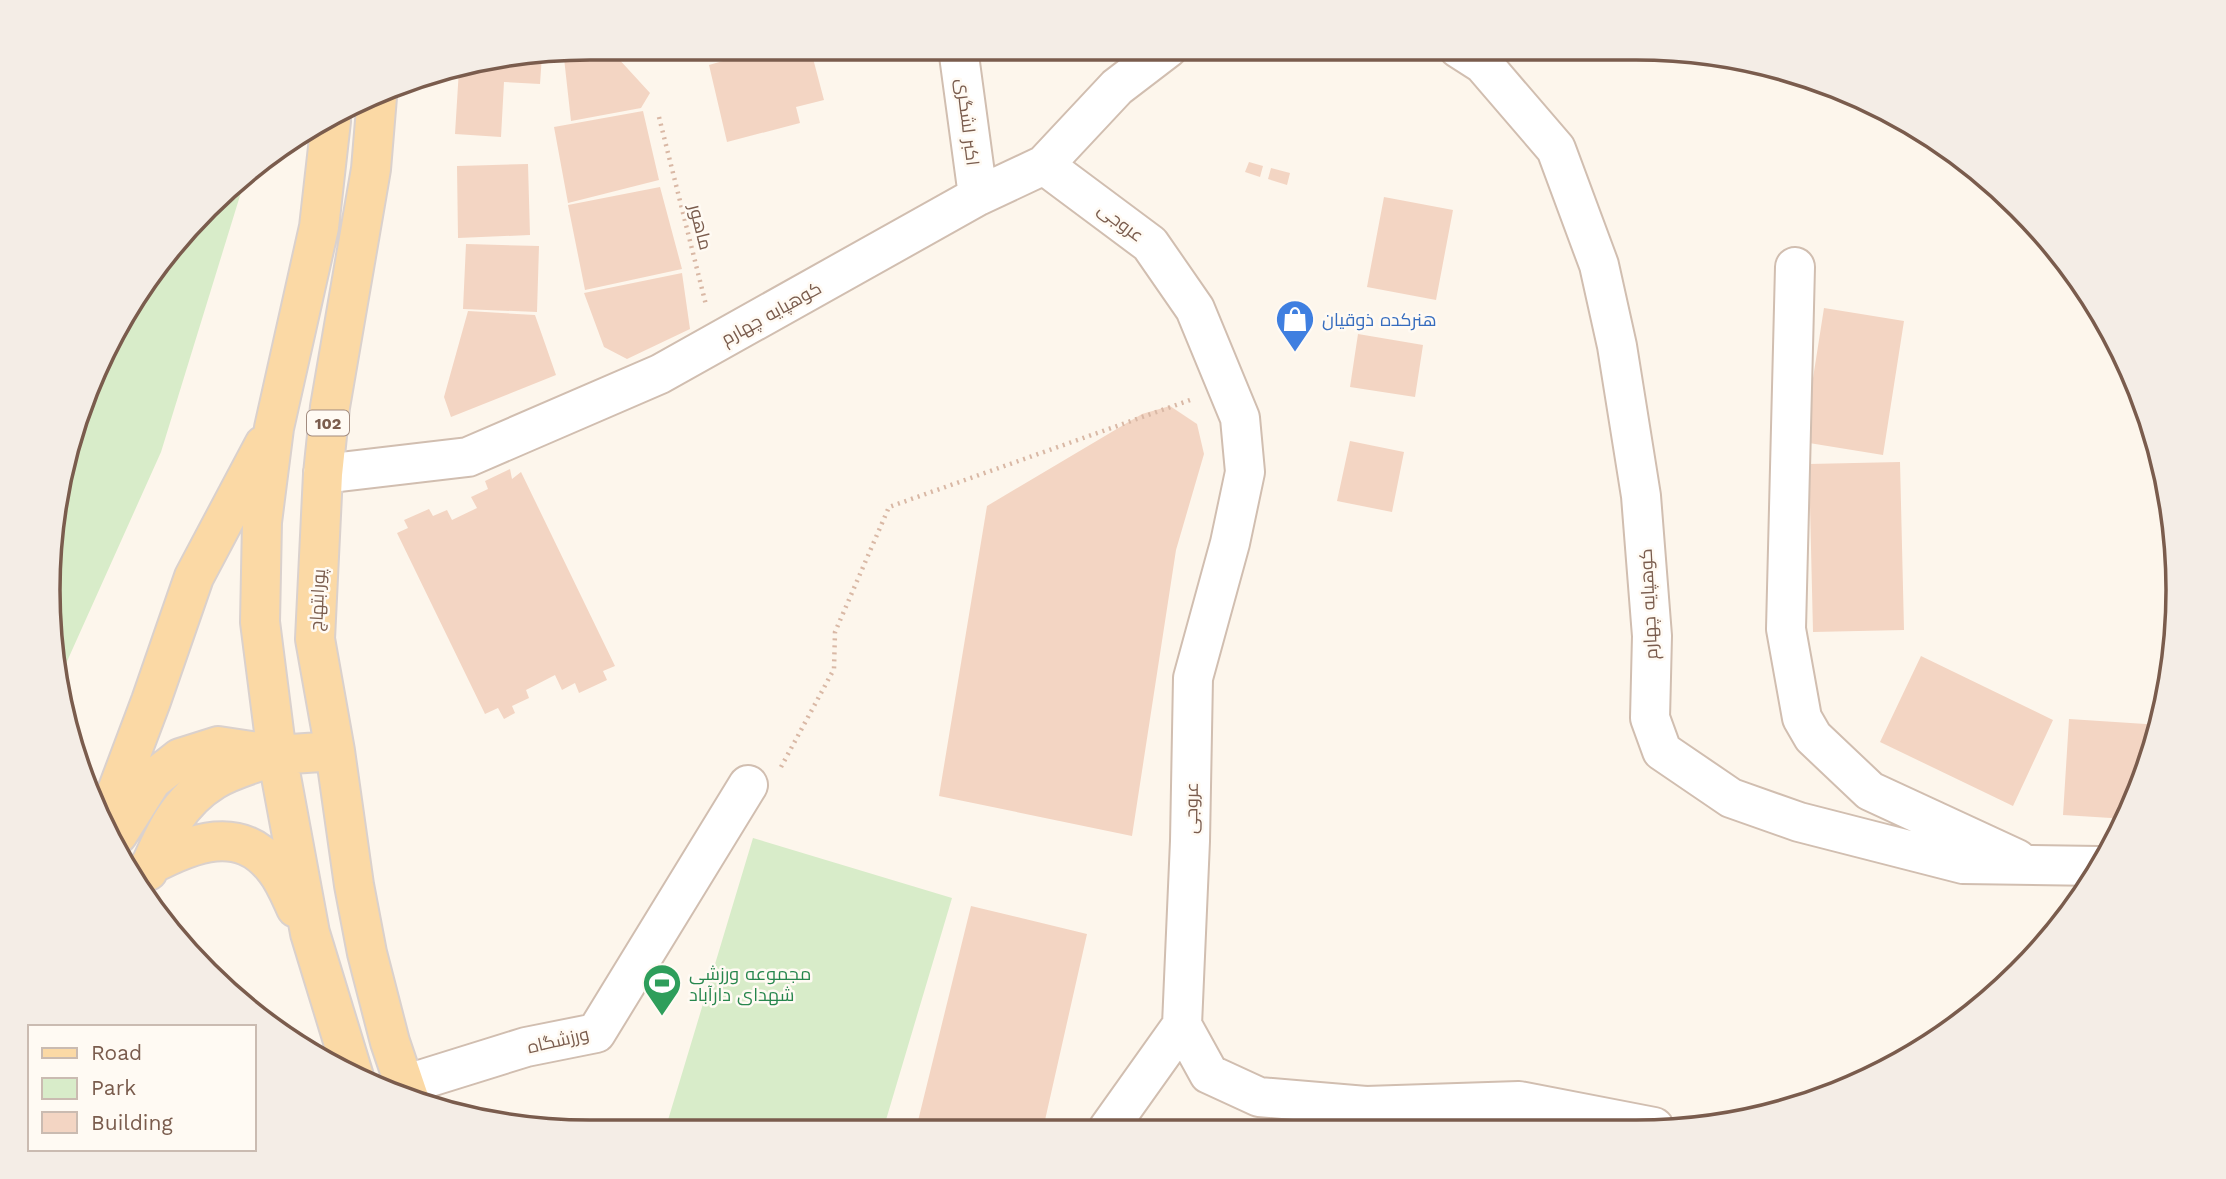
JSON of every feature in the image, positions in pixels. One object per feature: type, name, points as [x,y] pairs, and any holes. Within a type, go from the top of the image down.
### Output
[{"type":"main road","name":"پورابتهاج","points":[[376,105],[371,169],[330,407],[323,474],[314,639],[367,953],[404,1085]]},
{"type":"main road","points":[[330,128],[319,227],[274,428],[262,522],[260,622],[277,755],[310,933],[349,1062]]},
{"type":"main road","points":[[274,428],[288,440],[307,441],[330,407]]},
{"type":"main road","points":[[109,812],[194,577],[274,428]]},
{"type":"main road","points":[[119,832],[152,780],[180,758],[218,747],[277,755],[335,751]]},
{"type":"main road","points":[[146,874],[163,833],[187,800],[215,779],[277,755]]},
{"type":"main road","points":[[146,874],[182,848],[219,840],[240,842],[258,852],[276,870],[310,933]]},
{"type":"street","name":"اکبر لشگری","points":[[960,60],[978,196]]},
{"type":"street","name":"کوهپایه چهارم","points":[[323,474],[468,457],[660,374],[978,196],[1044,165],[1117,87],[1152,60]]},
{"type":"street","name":"کوهپایه چهارم","points":[[1477,60],[1556,149],[1599,265],[1617,346],[1640,496],[1652,636],[1650,718],[1662,751],[1731,798],[1799,821],[1963,864],[2088,866]]},
{"type":"street","name":"عروجی","points":[[1044,165],[1150,244],[1195,309],[1240,418],[1245,472],[1230,543],[1193,678],[1190,841],[1182,1025]]},
{"type":"street","points":[[1795,267],[1786,629],[1802,718],[1813,737],[1870,791],[2028,864]]},
{"type":"street","name":"ورزشگاه","points":[[414,1089],[526,1047],[596,1033],[748,785]]},
{"type":"street","points":[[1114,1120],[1182,1025],[1209,1074],[1259,1097],[1366,1106],[1518,1101],[1617,1120]]},
{"type":"path","name":"ماهور","points":[[659,117],[715,344]]},
{"type":"path","points":[[748,785],[777,776],[834,669],[835,632],[889,507],[1227,387]]},
{"type":"green space","points":[[242,189],[161,452],[65,666],[60,590],[64,520],[88,419],[114,355],[149,295],[191,240]]},
{"type":"green space","points":[[753,838],[952,898],[886,1120],[668,1120]]},
{"type":"building","points":[[620,60],[650,93],[641,108],[571,121],[564,61]]},
{"type":"building","points":[[726,60],[813,60],[824,100],[796,107],[800,123],[727,142],[709,65]]},
{"type":"building","points":[[542,62],[540,84],[504,82],[501,137],[455,134],[459,76]]},
{"type":"building","points":[[643,111],[659,180],[568,203],[554,127]]},
{"type":"building","points":[[1249,162],[1263,166],[1260,177],[1245,172]]},
{"type":"building","points":[[528,164],[530,235],[458,238],[457,166]]},
{"type":"building","points":[[1271,168],[1290,173],[1287,185],[1268,179]]},
{"type":"building","points":[[660,187],[682,269],[585,290],[568,205]]},
{"type":"building","points":[[1384,197],[1453,210],[1436,300],[1367,287]]},
{"type":"building","points":[[466,244],[539,246],[537,312],[463,309]]},
{"type":"building","points":[[682,273],[690,329],[627,359],[604,347],[584,293]]},
{"type":"building","points":[[1824,308],[1904,321],[1883,455],[1803,442]]},
{"type":"building","points":[[468,311],[535,315],[556,375],[451,417],[444,397]]},
{"type":"building","points":[[1358,334],[1423,345],[1415,397],[1350,387]]},
{"type":"building","points":[[1170,406],[1197,424],[1204,454],[1176,550],[1132,836],[939,796],[987,506],[1142,414]]},
{"type":"building","points":[[1350,441],[1404,452],[1392,512],[1337,501]]},
{"type":"building","points":[[1900,462],[1904,630],[1813,632],[1809,464]]},
{"type":"building","points":[[510,469],[512,479],[521,472],[615,666],[603,671],[607,680],[579,693],[575,683],[562,690],[555,675],[526,690],[529,698],[512,706],[515,713],[504,719],[498,708],[485,714],[397,533],[408,528],[404,520],[429,509],[433,516],[447,510],[452,520],[477,508],[471,497],[488,489],[485,481]]},
{"type":"building","points":[[1921,656],[2053,720],[2013,806],[1880,742]]},
{"type":"building","points":[[2069,719],[2149,724],[2138,760],[2115,818],[2063,815]]},
{"type":"building","points":[[971,906],[1087,934],[1045,1120],[918,1120]]},
{"type":"place","name":"هنرکده ذوقیان","points":[[1295,353]]},
{"type":"place","name":"مجموعه ورزشی شهدای دارآباد","points":[[662,1017]]}]
